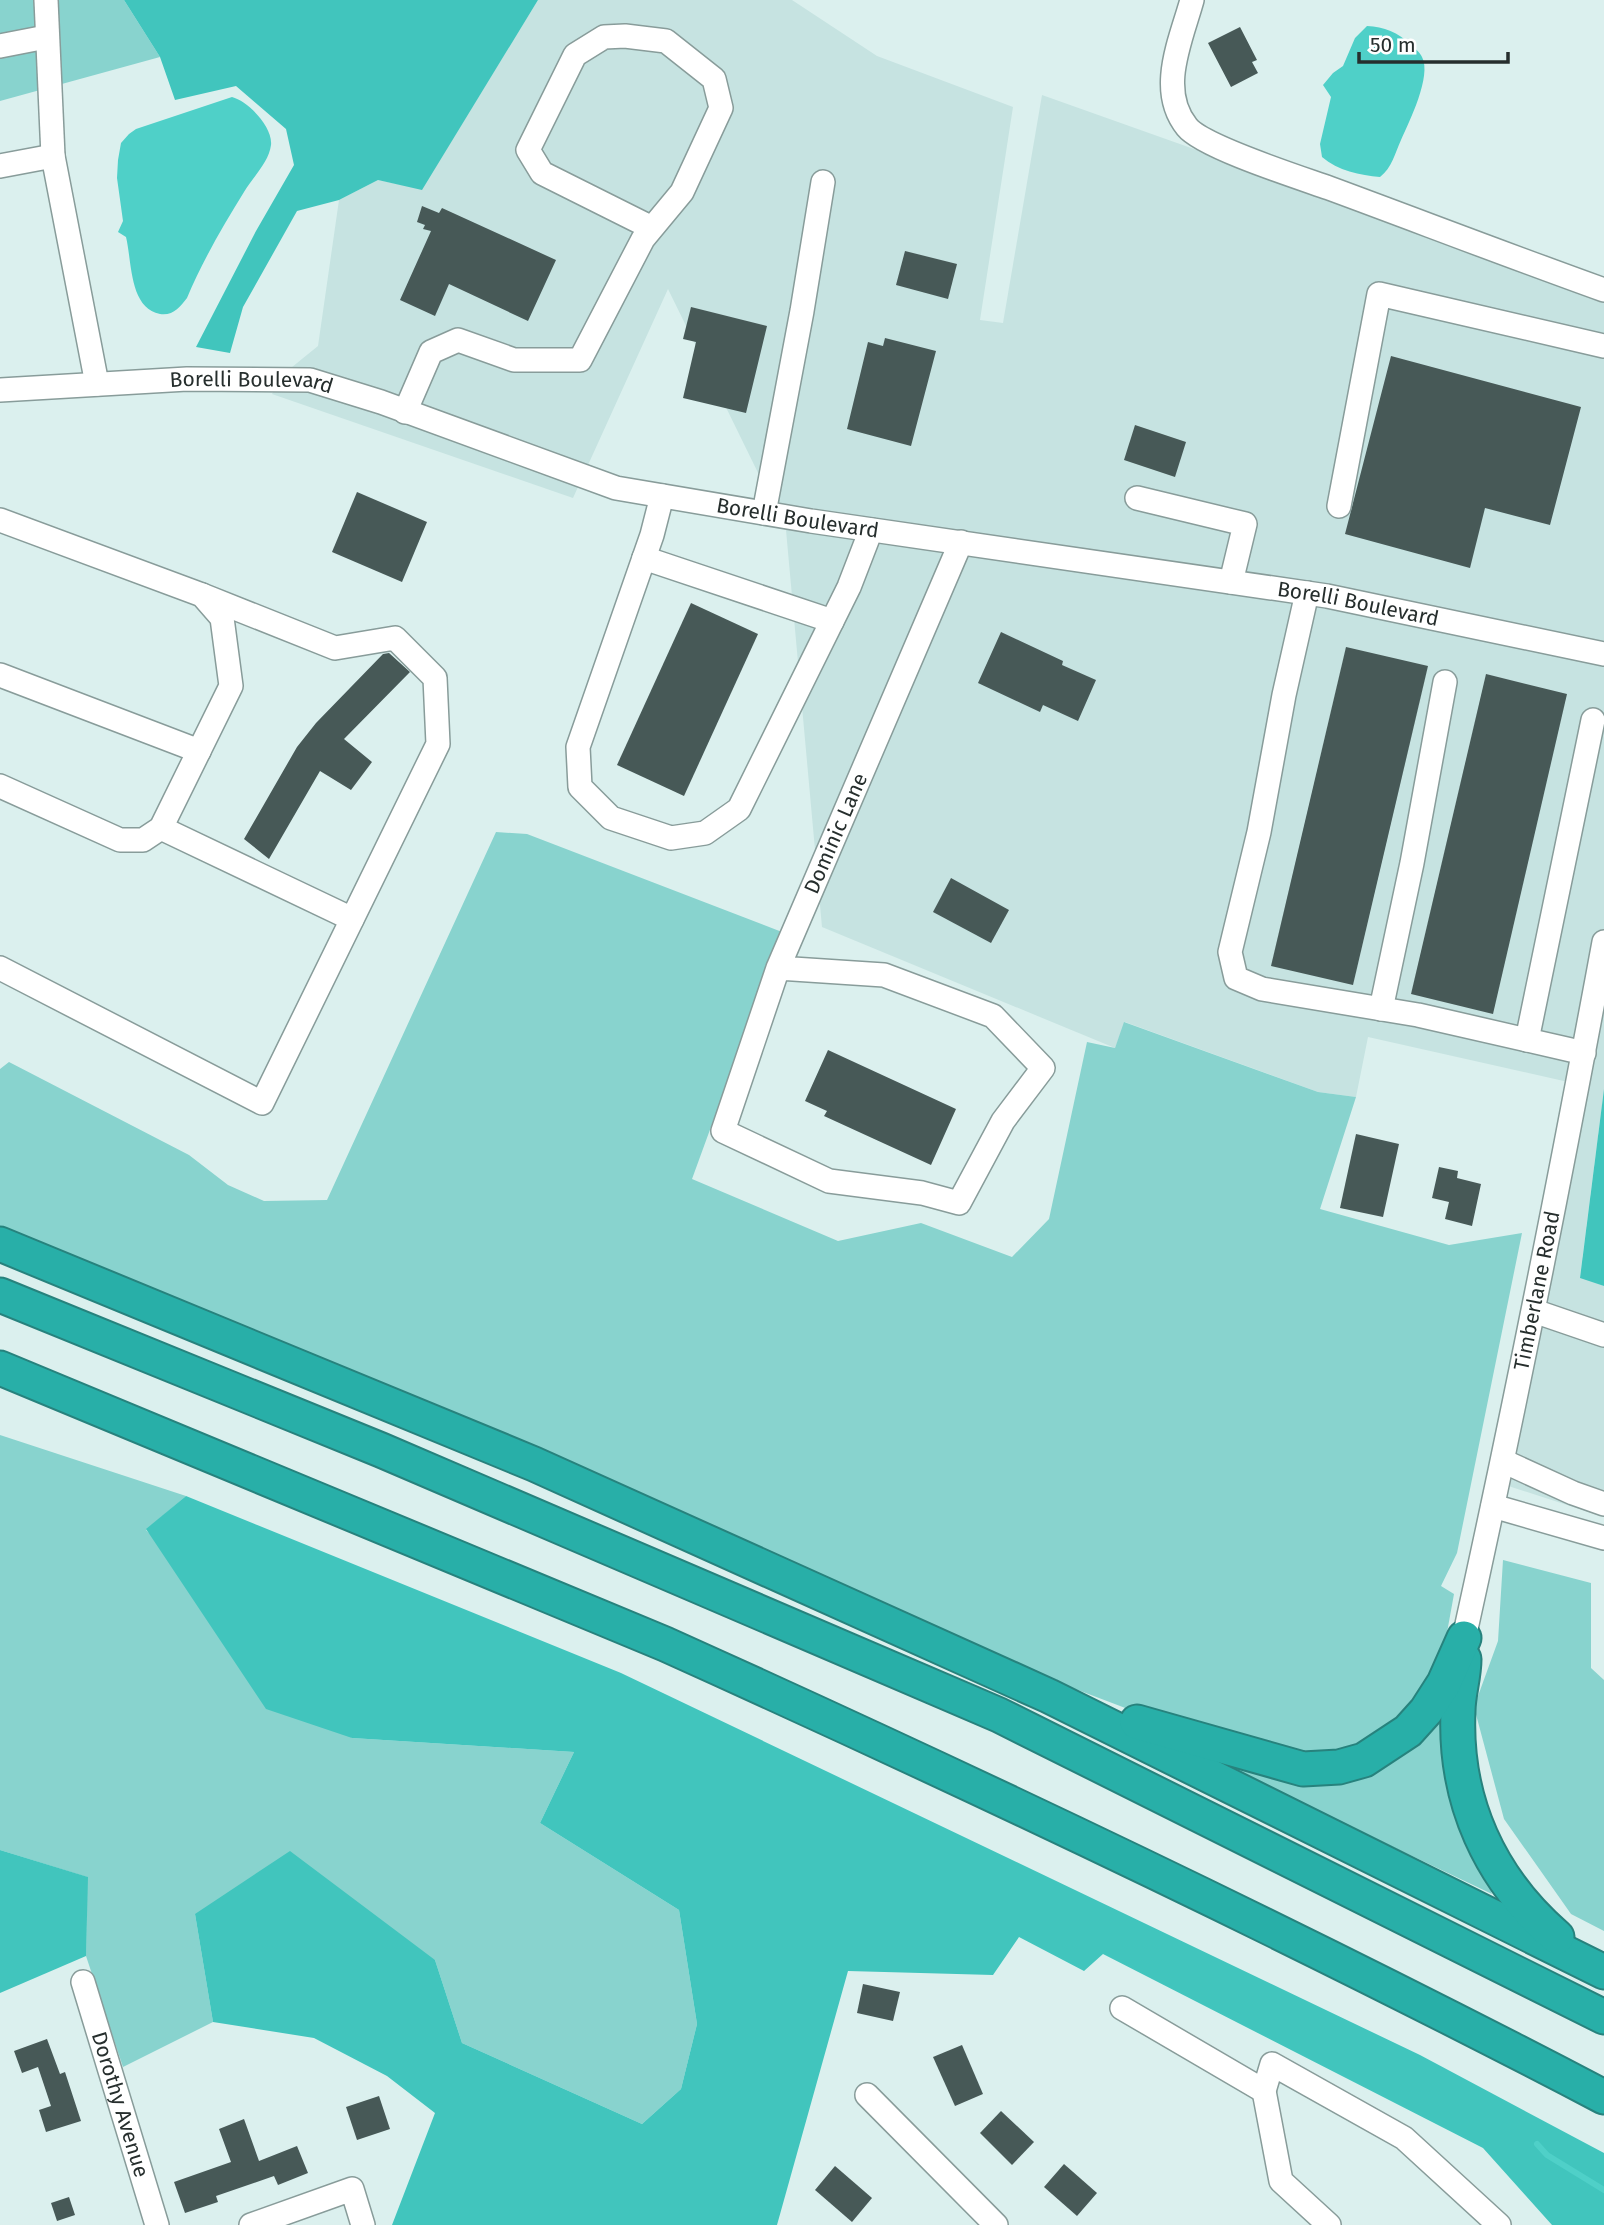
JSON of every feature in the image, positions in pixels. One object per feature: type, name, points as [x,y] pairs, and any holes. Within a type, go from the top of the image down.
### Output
[{"type":"highway","points":[[0,1244],[534,1464],[1049,1696],[1596,1968]]},
{"type":"highway","points":[[0,1295],[369,1445],[999,1715],[1604,2017]]},
{"type":"highway","points":[[0,1368],[665,1644],[1106,1849],[1604,2098]]},
{"type":"highway","points":[[0,1387],[610,1644],[665,1644]]},
{"type":"highway","points":[[1049,1696],[1270,1761],[1303,1769],[1339,1767],[1364,1760],[1408,1731],[1426,1711],[1444,1683],[1464,1638]]},
{"type":"highway","points":[[1464,1638],[1464,1672],[1458,1710],[1460,1761],[1470,1812],[1497,1870],[1533,1917],[1596,1968]]},
{"type":"street","points":[[46,0],[54,156],[97,384]]},
{"type":"street","points":[[1192,0],[1171,75],[1177,111],[1188,128],[1201,138],[1282,171],[1604,290]]},
{"type":"street","points":[[405,412],[431,352],[458,340],[514,360],[580,360],[643,239],[682,192],[721,108],[714,79],[666,41],[625,36],[604,37],[575,55],[528,150],[542,173],[652,228]]},
{"type":"street","points":[[0,46],[46,37]]},
{"type":"street","points":[[0,166],[54,156]]},
{"type":"street","points":[[764,513],[802,312],[823,182]]},
{"type":"street","points":[[1339,506],[1379,294],[1604,346]]},
{"type":"street","name":"Borelli Boulevard","points":[[0,390],[187,379],[310,380],[616,488],[871,530],[1307,593],[1604,654]]},
{"type":"street","points":[[662,496],[644,558],[578,747],[580,787],[611,818],[671,838],[705,833],[739,809],[849,587],[871,530]]},
{"type":"street","points":[[1137,498],[1245,524],[1231,582]]},
{"type":"street","points":[[0,520],[335,648],[395,638],[435,678],[438,744],[262,1103],[0,968]]},
{"type":"street","name":"Dominic Lane","points":[[778,968],[884,975],[896,979],[993,1016],[1044,1068],[1003,1121],[959,1203],[922,1193],[829,1181],[723,1130],[778,968],[961,542]]},
{"type":"street","points":[[644,558],[832,621]]},
{"type":"street","points":[[1307,593],[1284,695],[1259,832],[1230,952],[1236,978],[1262,989],[1381,1009],[1584,1053]]},
{"type":"street","points":[[0,786],[120,840],[144,840],[162,828],[231,686],[222,618],[202,595]]},
{"type":"street","points":[[0,675],[199,751]]},
{"type":"street","points":[[1381,1009],[1412,863],[1445,682]]},
{"type":"street","points":[[1527,1040],[1593,720]]},
{"type":"street","points":[[162,828],[352,919]]},
{"type":"street","name":"Timberlane Road","points":[[1464,1638],[1534,1311],[1604,942]]},
{"type":"street","points":[[1534,1311],[1604,1335]]},
{"type":"street","points":[[1503,1461],[1604,1504]]},
{"type":"street","points":[[1493,1506],[1604,1538]]},
{"type":"street","name":"Dorothy Avenue","points":[[83,1982],[157,2225]]},
{"type":"street","points":[[1122,2008],[1264,2091]]},
{"type":"street","points":[[1329,2225],[1281,2181],[1264,2091],[1272,2064],[1404,2138],[1499,2225]]},
{"type":"street","points":[[867,2095],[996,2225]]},
{"type":"street","points":[[251,2225],[352,2189],[363,2225]]},
{"type":"shaded area","points":[[0,0],[124,0],[160,57],[0,101]]},
{"type":"shaded area","points":[[124,0],[538,0],[422,190],[378,180],[339,200],[297,211],[243,307],[230,353],[196,347],[256,231],[294,165],[286,129],[236,86],[175,100],[160,57]]},
{"type":"shaded area","points":[[538,0],[792,0],[877,56],[1013,107],[980,320],[1003,323],[1042,95],[1604,295],[1604,1089],[1580,1277],[1604,1286],[1604,1517],[1496,1482],[1577,1084],[1368,1037],[1356,1097],[1318,1092],[1125,1022],[1115,1048],[822,927],[786,530],[668,289],[573,498],[272,394],[281,376],[318,346],[339,200],[378,180],[422,189]]},
{"type":"shaded area","points":[[1367,26],[1385,29],[1401,37],[1420,53],[1424,65],[1422,87],[1414,111],[1390,165],[1380,177],[1335,166],[1322,157],[1320,144],[1331,97],[1323,85],[1343,66],[1355,38]]},
{"type":"shaded area","points":[[232,97],[245,104],[264,123],[271,138],[270,151],[221,230],[187,298],[179,308],[160,314],[142,303],[131,270],[126,237],[118,232],[123,221],[117,178],[121,143],[136,129]]},
{"type":"shaded area","points":[[496,832],[527,834],[782,932],[692,1179],[838,1241],[921,1223],[1012,1257],[1049,1219],[1087,1042],[1115,1048],[1124,1022],[1318,1092],[1356,1097],[1320,1209],[1449,1245],[1522,1233],[1457,1553],[1441,1586],[1454,1594],[1442,1660],[1413,1714],[1343,1753],[1300,1758],[1178,1728],[1012,1665],[0,1231],[0,1069],[9,1062],[189,1155],[228,1185],[264,1201],[327,1200]]},
{"type":"shaded area","points":[[1604,1089],[1604,1286],[1580,1278]]},
{"type":"shaded area","points":[[0,1435],[186,1496],[146,1530],[352,1738],[574,1752],[540,1823],[679,1910],[697,2024],[681,2089],[642,2124],[462,2043],[435,1960],[195,1914],[213,2022],[123,2067],[86,1956],[87,1877],[0,1850]]},
{"type":"shaded area","points":[[186,1496],[621,1673],[1420,2055],[1604,2153],[1604,2225],[1552,2225],[1483,2148],[1103,1954],[1084,1971],[1019,1937],[993,1975],[848,1971],[777,2225],[392,2225],[435,2113],[387,2076],[314,2038],[213,2022],[195,1914],[290,1851],[435,1960],[462,2043],[642,2124],[681,2089],[697,2024],[679,1910],[540,1823],[574,1752],[352,1738],[266,1709],[146,1529]]},
{"type":"shaded area","points":[[1503,1560],[1591,1583],[1591,1668],[1604,1680],[1604,1931],[1571,1914],[1504,1819],[1474,1707],[1498,1641]]},
{"type":"shaded area","points":[[1444,1715],[1447,1793],[1492,1894],[1227,1768],[1375,1773]]},
{"type":"shaded area","points":[[0,1850],[88,1877],[86,1956],[0,1993]]},
{"type":"building","points":[[1240,27],[1257,60],[1252,62],[1258,73],[1231,87],[1208,43]]},
{"type":"building","points":[[422,206],[439,213],[442,208],[556,260],[528,321],[449,284],[435,316],[400,300],[431,231],[423,229],[425,225],[417,222]]},
{"type":"building","points":[[905,251],[957,264],[948,299],[896,285]]},
{"type":"building","points":[[691,307],[767,326],[746,413],[683,398],[696,342],[683,339]]},
{"type":"building","points":[[885,338],[936,351],[911,446],[847,429],[868,342],[883,346]]},
{"type":"building","points":[[1391,356],[1581,407],[1550,525],[1485,508],[1470,568],[1345,534]]},
{"type":"building","points":[[1135,425],[1186,442],[1175,477],[1124,460]]},
{"type":"building","points":[[357,492],[427,522],[402,582],[332,552]]},
{"type":"building","points":[[691,603],[758,634],[684,796],[617,765]]},
{"type":"building","points":[[1001,632],[1096,680],[1078,721],[1043,705],[1040,712],[978,683]]},
{"type":"building","points":[[1346,647],[1428,666],[1353,985],[1271,966]]},
{"type":"building","points":[[389,653],[410,672],[344,739],[372,762],[351,790],[320,771],[269,859],[244,839],[297,747],[316,723],[383,654]]},
{"type":"building","points":[[1486,674],[1567,694],[1493,1014],[1411,994]]},
{"type":"building","points":[[951,878],[1009,910],[991,943],[933,912]]},
{"type":"building","points":[[828,1050],[956,1109],[931,1165],[824,1116],[827,1111],[805,1101]]},
{"type":"building","points":[[1356,1134],[1399,1144],[1383,1217],[1340,1208]]},
{"type":"building","points":[[1439,1167],[1458,1171],[1457,1178],[1481,1184],[1472,1226],[1445,1219],[1449,1202],[1432,1198]]},
{"type":"building","points":[[863,1984],[900,1992],[893,2021],[857,2013]]},
{"type":"building","points":[[47,2039],[60,2074],[65,2072],[81,2121],[46,2132],[39,2110],[51,2106],[38,2067],[22,2073],[14,2051]]},
{"type":"building","points":[[962,2045],[983,2094],[955,2106],[933,2057]]},
{"type":"building","points":[[379,2096],[390,2129],[357,2140],[346,2107]]},
{"type":"building","points":[[1001,2111],[1034,2142],[1012,2165],[980,2133]]},
{"type":"building","points":[[244,2119],[259,2161],[297,2146],[308,2173],[278,2185],[274,2176],[216,2196],[218,2202],[185,2213],[174,2182],[231,2162],[219,2129]]},
{"type":"building","points":[[1064,2164],[1097,2193],[1077,2216],[1044,2187]]},
{"type":"building","points":[[835,2166],[872,2198],[852,2222],[815,2190]]},
{"type":"building","points":[[69,2197],[75,2215],[57,2221],[51,2203]]},
{"type":"waterway","points":[[1537,2144],[1547,2155],[1604,2190]]}]
